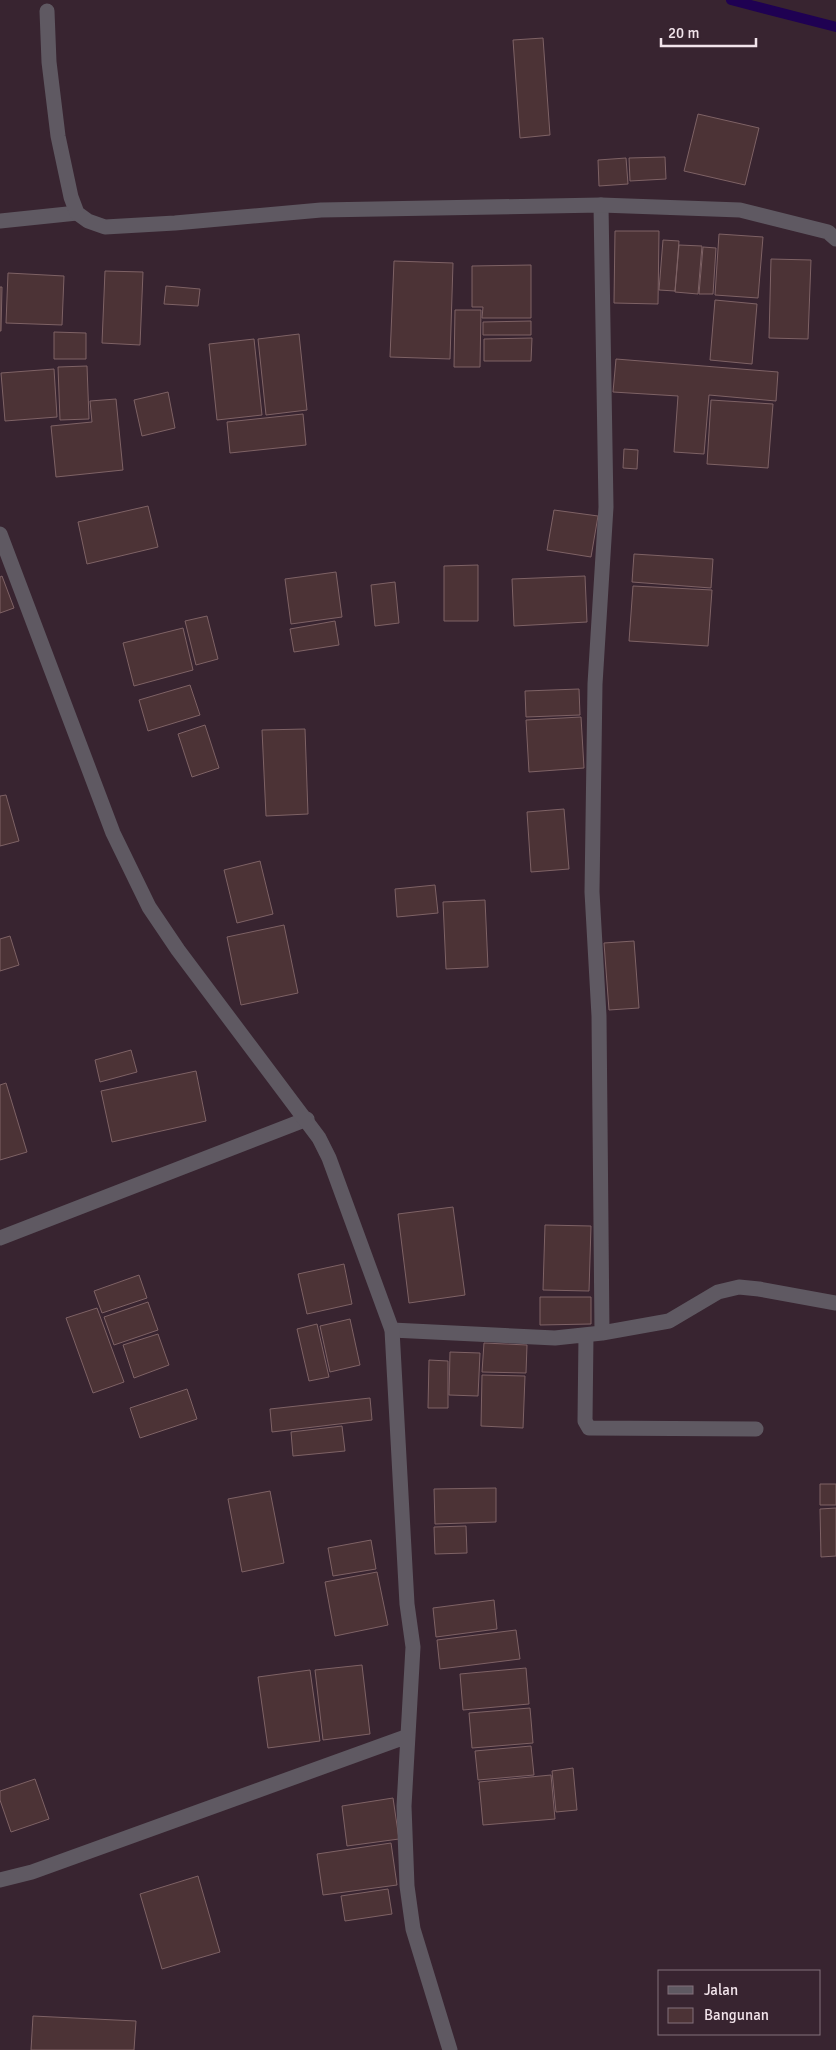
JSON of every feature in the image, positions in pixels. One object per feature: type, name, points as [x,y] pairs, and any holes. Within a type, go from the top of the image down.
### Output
[{"type":"street","points":[[46,6],[49,62],[58,136],[71,197],[77,212],[88,221],[105,227],[175,223],[321,210],[601,205],[740,210],[828,232],[836,239]]},
{"type":"street","points":[[601,205],[606,507],[595,684],[592,892],[598,1016],[602,1333]]},
{"type":"street","points":[[0,221],[77,212]]},
{"type":"street","points":[[0,534],[113,832],[149,907],[178,950],[307,1119],[319,1138],[329,1158],[392,1330],[407,1604],[413,1646],[404,1806],[407,1886],[413,1929],[450,2050]]},
{"type":"street","points":[[0,1238],[307,1119]]},
{"type":"street","points":[[392,1330],[555,1338],[586,1335],[669,1320],[718,1292],[739,1288],[759,1289],[836,1304]]},
{"type":"street","points":[[586,1335],[585,1421],[589,1428],[756,1429]]},
{"type":"street","points":[[0,1880],[32,1872],[408,1736]]},
{"type":"building","points":[[543,38],[550,135],[520,138],[513,40]]},
{"type":"building","points":[[698,114],[759,128],[745,185],[684,171]]},
{"type":"building","points":[[665,157],[666,179],[630,181],[629,158]]},
{"type":"building","points":[[626,158],[628,184],[599,186],[598,160]]},
{"type":"building","points":[[615,231],[659,231],[658,304],[614,303]]},
{"type":"building","points":[[719,234],[763,237],[758,298],[715,295]]},
{"type":"building","points":[[663,240],[679,241],[675,291],[659,290]]},
{"type":"building","points":[[679,245],[702,246],[698,294],[675,292]]},
{"type":"building","points":[[703,247],[716,248],[713,294],[699,294]]},
{"type":"building","points":[[771,259],[811,260],[808,339],[769,338]]},
{"type":"building","points":[[394,261],[453,263],[450,359],[390,357]]},
{"type":"building","points":[[531,265],[531,318],[482,318],[483,307],[472,307],[472,266]]},
{"type":"building","points":[[105,271],[143,272],[140,345],[102,343]]},
{"type":"building","points":[[8,273],[64,276],[62,325],[6,323]]},
{"type":"building","points":[[166,286],[200,289],[198,306],[164,304]]},
{"type":"building","points":[[0,287],[2,287],[1,331],[0,331]]},
{"type":"building","points":[[715,300],[757,304],[752,364],[710,360]]},
{"type":"building","points":[[455,310],[481,310],[480,367],[454,367]]},
{"type":"building","points":[[531,321],[531,335],[483,335],[483,322]]},
{"type":"building","points":[[54,332],[86,333],[86,359],[54,359]]},
{"type":"building","points":[[299,334],[307,410],[266,415],[258,339]]},
{"type":"building","points":[[532,338],[531,361],[484,361],[484,339]]},
{"type":"building","points":[[254,339],[262,415],[217,420],[209,344]]},
{"type":"building","points":[[616,359],[778,372],[776,401],[709,395],[704,454],[674,452],[678,396],[613,392]]},
{"type":"building","points":[[87,366],[89,419],[60,420],[58,367]]},
{"type":"building","points":[[54,369],[57,417],[5,421],[1,373]]},
{"type":"building","points":[[168,392],[175,428],[142,436],[134,400]]},
{"type":"building","points":[[116,399],[123,470],[56,477],[51,426],[92,422],[90,401]]},
{"type":"building","points":[[711,400],[773,404],[768,468],[707,464]]},
{"type":"building","points":[[303,414],[306,445],[230,453],[227,422]]},
{"type":"building","points":[[624,449],[638,450],[637,469],[623,468]]},
{"type":"building","points":[[148,506],[158,547],[87,564],[78,522]]},
{"type":"building","points":[[554,510],[598,516],[591,557],[547,550]]},
{"type":"building","points":[[634,554],[713,559],[711,588],[632,582]]},
{"type":"building","points":[[478,565],[478,621],[444,621],[444,566]]},
{"type":"building","points":[[336,572],[342,617],[291,624],[285,579]]},
{"type":"building","points":[[2,576],[14,608],[0,613],[0,577]]},
{"type":"building","points":[[585,576],[587,622],[514,626],[512,579]]},
{"type":"building","points":[[395,582],[399,623],[375,626],[371,585]]},
{"type":"building","points":[[633,586],[712,590],[708,646],[629,641]]},
{"type":"building","points":[[207,616],[218,659],[196,665],[185,621]]},
{"type":"building","points":[[335,621],[339,645],[294,652],[290,629]]},
{"type":"building","points":[[183,628],[193,670],[134,686],[123,643]]},
{"type":"building","points":[[190,685],[200,715],[148,731],[139,700]]},
{"type":"building","points":[[579,689],[580,715],[526,717],[525,691]]},
{"type":"building","points":[[581,717],[584,768],[529,772],[526,720]]},
{"type":"building","points":[[205,725],[219,768],[192,777],[178,734]]},
{"type":"building","points":[[305,729],[308,814],[266,816],[262,730]]},
{"type":"building","points":[[6,795],[19,841],[0,846],[0,796]]},
{"type":"building","points":[[564,809],[569,869],[531,872],[527,812]]},
{"type":"building","points":[[260,861],[273,914],[237,923],[224,870]]},
{"type":"building","points":[[435,885],[438,913],[397,917],[395,889]]},
{"type":"building","points":[[485,900],[488,967],[446,969],[443,902]]},
{"type":"building","points":[[284,925],[298,993],[241,1005],[227,937]]},
{"type":"building","points":[[10,936],[19,965],[0,971],[0,939]]},
{"type":"building","points":[[634,941],[639,1008],[609,1010],[604,943]]},
{"type":"building","points":[[131,1050],[137,1072],[100,1082],[95,1060]]},
{"type":"building","points":[[196,1071],[206,1121],[112,1142],[101,1091]]},
{"type":"building","points":[[6,1083],[27,1152],[0,1160],[0,1085]]},
{"type":"building","points":[[453,1207],[465,1295],[409,1303],[398,1214]]},
{"type":"building","points":[[545,1225],[591,1226],[589,1291],[543,1290]]},
{"type":"building","points":[[344,1264],[352,1304],[307,1314],[298,1274]]},
{"type":"building","points":[[139,1275],[147,1298],[102,1313],[94,1291]]},
{"type":"building","points":[[540,1297],[591,1297],[591,1324],[540,1325]]},
{"type":"building","points":[[148,1302],[158,1330],[114,1345],[104,1317]]},
{"type":"building","points":[[97,1308],[124,1382],[93,1393],[66,1318]]},
{"type":"building","points":[[350,1319],[360,1365],[330,1372],[320,1326]]},
{"type":"building","points":[[317,1324],[329,1377],[309,1381],[297,1329]]},
{"type":"building","points":[[158,1334],[169,1365],[134,1378],[123,1345]]},
{"type":"building","points":[[484,1343],[527,1345],[526,1373],[482,1372]]},
{"type":"building","points":[[450,1352],[480,1353],[478,1396],[449,1395]]},
{"type":"building","points":[[429,1360],[448,1361],[448,1408],[428,1408]]},
{"type":"building","points":[[482,1375],[525,1376],[523,1428],[481,1426]]},
{"type":"building","points":[[187,1389],[197,1419],[140,1438],[130,1408]]},
{"type":"building","points":[[370,1398],[372,1420],[272,1432],[270,1409]]},
{"type":"building","points":[[342,1426],[345,1451],[293,1456],[291,1432]]},
{"type":"building","points":[[820,1484],[836,1484],[836,1505],[820,1505]]},
{"type":"building","points":[[496,1488],[496,1522],[435,1524],[434,1489]]},
{"type":"building","points":[[270,1491],[284,1563],[242,1572],[228,1499]]},
{"type":"building","points":[[836,1508],[836,1556],[821,1557],[820,1509]]},
{"type":"building","points":[[466,1526],[467,1553],[435,1554],[434,1527]]},
{"type":"building","points":[[371,1540],[376,1569],[333,1576],[328,1548]]},
{"type":"building","points":[[377,1572],[388,1625],[335,1636],[325,1582]]},
{"type":"building","points":[[494,1600],[497,1629],[436,1637],[433,1608]]},
{"type":"building","points":[[516,1630],[520,1659],[440,1669],[437,1640]]},
{"type":"building","points":[[362,1665],[370,1734],[323,1740],[315,1670]]},
{"type":"building","points":[[526,1668],[529,1704],[463,1710],[460,1674]]},
{"type":"building","points":[[310,1670],[320,1741],[268,1748],[258,1677]]},
{"type":"building","points":[[530,1708],[533,1743],[472,1748],[469,1713]]},
{"type":"building","points":[[531,1746],[534,1775],[478,1780],[475,1751]]},
{"type":"building","points":[[573,1768],[577,1810],[556,1812],[552,1771]]},
{"type":"building","points":[[551,1775],[555,1819],[483,1825],[479,1782]]},
{"type":"building","points":[[35,1779],[49,1819],[11,1832],[0,1800],[0,1791]]},
{"type":"building","points":[[393,1798],[399,1839],[347,1846],[342,1806]]},
{"type":"building","points":[[391,1843],[397,1885],[323,1895],[317,1854]]},
{"type":"building","points":[[198,1876],[220,1952],[162,1969],[140,1894]]},
{"type":"building","points":[[388,1889],[392,1914],[345,1921],[341,1896]]},
{"type":"building","points":[[33,2016],[136,2021],[134,2050],[31,2050]]},
{"type":"waterway","points":[[731,0],[836,27]]}]
